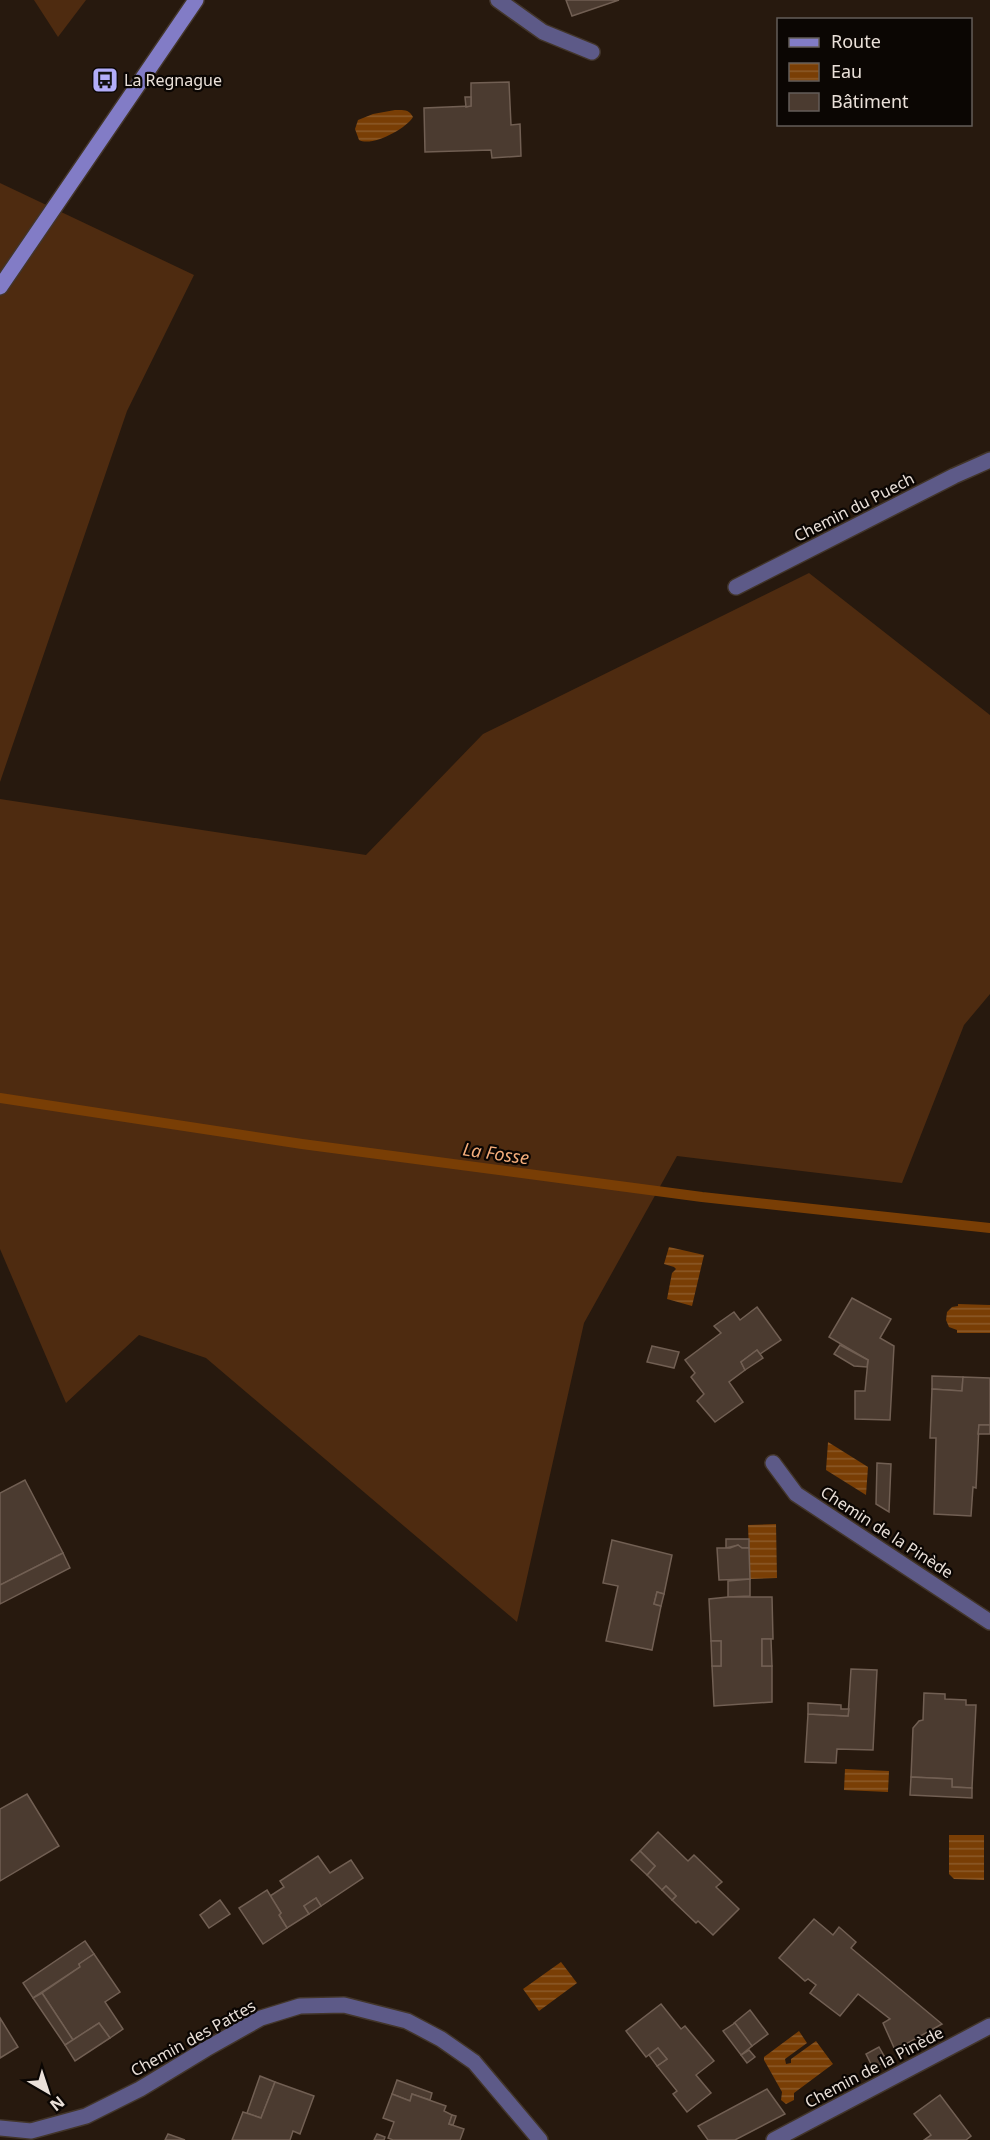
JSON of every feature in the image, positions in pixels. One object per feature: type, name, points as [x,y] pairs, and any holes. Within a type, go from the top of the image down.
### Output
[{"type":"street","points":[[0,287],[196,0]]},
{"type":"street","points":[[498,0],[543,32],[592,52]]},
{"type":"street","name":"Chemin du Puech","points":[[736,587],[990,460]]},
{"type":"street","name":"Chemin de la Pinède","points":[[773,1462],[796,1494],[990,1622]]},
{"type":"street","name":"Chemin des Pattes","points":[[0,2128],[31,2131],[86,2116],[140,2089],[261,2018],[300,2006],[344,2005],[407,2021],[441,2039],[474,2062],[540,2140]]},
{"type":"street","name":"Chemin de la Pinède","points":[[774,2140],[990,2026]]},
{"type":"shaded area","points":[[34,0],[86,0],[58,37]]},
{"type":"shaded area","points":[[0,183],[194,275],[127,411],[0,782]]},
{"type":"shaded area","points":[[809,573],[990,715],[990,994],[964,1025],[902,1183],[677,1156],[584,1323],[517,1622],[206,1358],[139,1335],[66,1403],[0,1249],[0,799],[366,855],[483,734]]},
{"type":"water","points":[[395,110],[408,111],[413,117],[403,127],[388,136],[365,142],[359,140],[355,129],[358,120],[373,114]]},
{"type":"water","points":[[669,1247],[704,1255],[692,1306],[667,1299],[672,1273],[676,1269],[664,1264]]},
{"type":"water","points":[[958,1304],[990,1305],[990,1333],[957,1333],[957,1330],[949,1327],[946,1320],[947,1312]]},
{"type":"water","points":[[828,1442],[868,1467],[866,1495],[826,1470]]},
{"type":"water","points":[[776,1524],[777,1578],[750,1579],[748,1525]]},
{"type":"water","points":[[845,1769],[889,1771],[888,1792],[844,1790]]},
{"type":"water","points":[[949,1835],[984,1835],[984,1880],[954,1879],[949,1874]]},
{"type":"water","points":[[561,1962],[577,1983],[539,2011],[523,1989]]},
{"type":"water","points":[[799,2031],[807,2043],[785,2059],[786,2064],[791,2063],[791,2059],[816,2041],[833,2064],[794,2093],[794,2100],[786,2104],[781,2100],[782,2092],[764,2057]]},
{"type":"building","points":[[566,0],[619,0],[572,16]]},
{"type":"building","points":[[509,82],[511,125],[520,124],[521,156],[492,158],[491,150],[425,152],[424,108],[471,106],[471,83]]},
{"type":"building","points":[[465,97],[471,97],[471,106],[466,107]]},
{"type":"building","points":[[852,1298],[891,1319],[880,1338],[894,1346],[890,1420],[855,1419],[855,1391],[865,1391],[868,1360],[829,1337]]},
{"type":"building","points":[[757,1307],[781,1340],[760,1354],[757,1350],[741,1362],[745,1370],[729,1382],[743,1402],[715,1422],[697,1401],[704,1394],[691,1377],[695,1373],[685,1360],[721,1333],[714,1326],[734,1312],[740,1320]]},
{"type":"building","points":[[840,1345],[868,1360],[867,1367],[854,1366],[834,1354]]},
{"type":"building","points":[[652,1346],[679,1352],[674,1368],[647,1362]]},
{"type":"building","points":[[757,1350],[763,1358],[745,1370],[741,1362]]},
{"type":"building","points":[[932,1376],[963,1377],[962,1391],[932,1389]]},
{"type":"building","points":[[963,1377],[990,1378],[990,1425],[979,1425],[976,1488],[973,1487],[971,1516],[934,1514],[936,1438],[930,1438],[932,1389],[962,1391]]},
{"type":"building","points":[[979,1425],[990,1425],[990,1434],[978,1434]]},
{"type":"building","points":[[877,1463],[891,1464],[889,1512],[876,1504]]},
{"type":"building","points":[[25,1480],[63,1553],[0,1585],[0,1493]]},
{"type":"building","points":[[726,1539],[749,1539],[749,1548],[742,1548],[738,1545],[726,1548]]},
{"type":"building","points":[[612,1540],[672,1555],[664,1594],[657,1592],[654,1604],[661,1606],[652,1650],[606,1641],[618,1586],[603,1583]]},
{"type":"building","points":[[738,1545],[742,1548],[749,1548],[750,1579],[719,1580],[717,1548],[730,1548]]},
{"type":"building","points":[[63,1553],[70,1568],[0,1604],[0,1585]]},
{"type":"building","points":[[750,1579],[750,1596],[728,1597],[728,1581]]},
{"type":"building","points":[[657,1592],[664,1594],[661,1606],[654,1604]]},
{"type":"building","points":[[772,1597],[773,1639],[762,1639],[762,1666],[772,1666],[772,1702],[714,1706],[712,1666],[721,1666],[721,1641],[711,1641],[709,1599]]},
{"type":"building","points":[[762,1639],[771,1639],[772,1666],[762,1666]]},
{"type":"building","points":[[711,1641],[721,1641],[721,1666],[712,1666]]},
{"type":"building","points":[[851,1669],[877,1670],[873,1750],[837,1749],[836,1763],[805,1762],[808,1714],[848,1716]]},
{"type":"building","points":[[924,1693],[945,1694],[945,1699],[966,1700],[966,1705],[976,1705],[972,1788],[952,1787],[952,1779],[911,1777],[913,1728],[923,1720]]},
{"type":"building","points":[[808,1703],[841,1705],[841,1709],[849,1709],[848,1716],[808,1714]]},
{"type":"building","points":[[911,1777],[952,1779],[952,1787],[972,1788],[972,1798],[910,1795]]},
{"type":"building","points":[[27,1794],[59,1846],[0,1881],[0,1809]]},
{"type":"building","points":[[658,1832],[688,1861],[694,1855],[722,1882],[716,1887],[739,1909],[713,1935],[698,1921],[696,1923],[672,1900],[676,1896],[666,1886],[662,1890],[647,1875],[655,1866],[640,1851]]},
{"type":"building","points":[[640,1851],[655,1866],[647,1875],[631,1860]]},
{"type":"building","points":[[318,1856],[330,1873],[351,1860],[363,1878],[321,1906],[316,1898],[304,1906],[309,1914],[287,1928],[270,1896],[284,1887],[280,1881]]},
{"type":"building","points":[[666,1886],[676,1896],[672,1900],[662,1890]]},
{"type":"building","points":[[267,1890],[287,1928],[263,1944],[239,1908]]},
{"type":"building","points":[[316,1898],[321,1906],[309,1914],[304,1906]]},
{"type":"building","points":[[220,1900],[230,1914],[209,1928],[200,1915]]},
{"type":"building","points":[[814,1919],[833,1935],[839,1927],[856,1942],[851,1948],[942,2024],[895,2050],[883,2023],[890,2019],[858,1994],[840,2016],[810,1993],[816,1985],[808,1979],[805,1981],[779,1958]]},
{"type":"building","points":[[85,1941],[94,1954],[79,1964],[80,1967],[33,1998],[23,1983]]},
{"type":"building","points":[[94,1954],[120,1992],[105,2002],[123,2029],[110,2038],[99,2023],[73,2040],[42,1993],[80,1967],[79,1964]]},
{"type":"building","points":[[42,1993],[73,2040],[65,2045],[33,1998]]},
{"type":"building","points":[[661,2004],[681,2029],[685,2026],[714,2061],[696,2075],[711,2093],[687,2112],[673,2094],[677,2091],[657,2066],[667,2059],[658,2048],[646,2057],[626,2031]]},
{"type":"building","points":[[750,2010],[768,2034],[752,2046],[734,2023]]},
{"type":"building","points":[[0,2018],[18,2047],[0,2058]]},
{"type":"building","points":[[99,2023],[110,2038],[75,2061],[65,2045]]},
{"type":"building","points":[[735,2023],[752,2046],[741,2055],[723,2031]]},
{"type":"building","points":[[879,2047],[887,2061],[873,2068],[866,2054]]},
{"type":"building","points":[[658,2048],[667,2059],[657,2066],[649,2055]]},
{"type":"building","points":[[749,2050],[755,2057],[747,2063],[741,2055]]},
{"type":"building","points":[[260,2076],[275,2082],[261,2118],[247,2113]]},
{"type":"building","points":[[397,2080],[432,2093],[430,2100],[412,2094],[410,2101],[392,2094]]},
{"type":"building","points":[[275,2082],[314,2096],[300,2134],[293,2131],[290,2140],[232,2140],[243,2112],[261,2118]]},
{"type":"building","points":[[767,2089],[785,2114],[735,2140],[708,2140],[698,2126]]},
{"type":"building","points":[[392,2094],[410,2101],[412,2094],[446,2106],[444,2111],[452,2115],[449,2124],[464,2129],[460,2140],[393,2140],[388,2138],[394,2122],[383,2118]]},
{"type":"building","points":[[940,2095],[971,2136],[966,2140],[924,2140],[931,2135],[914,2114]]},
{"type":"building","points":[[452,2115],[456,2116],[453,2125],[449,2124]]},
{"type":"building","points":[[168,2134],[185,2140],[165,2140]]},
{"type":"building","points":[[377,2134],[385,2137],[384,2140],[374,2140]]},
{"type":"waterway","name":"La Fosse","points":[[0,1098],[302,1144],[702,1197],[990,1228]]},
{"type":"place","name":"La Regnague","points":[[105,80]]}]
